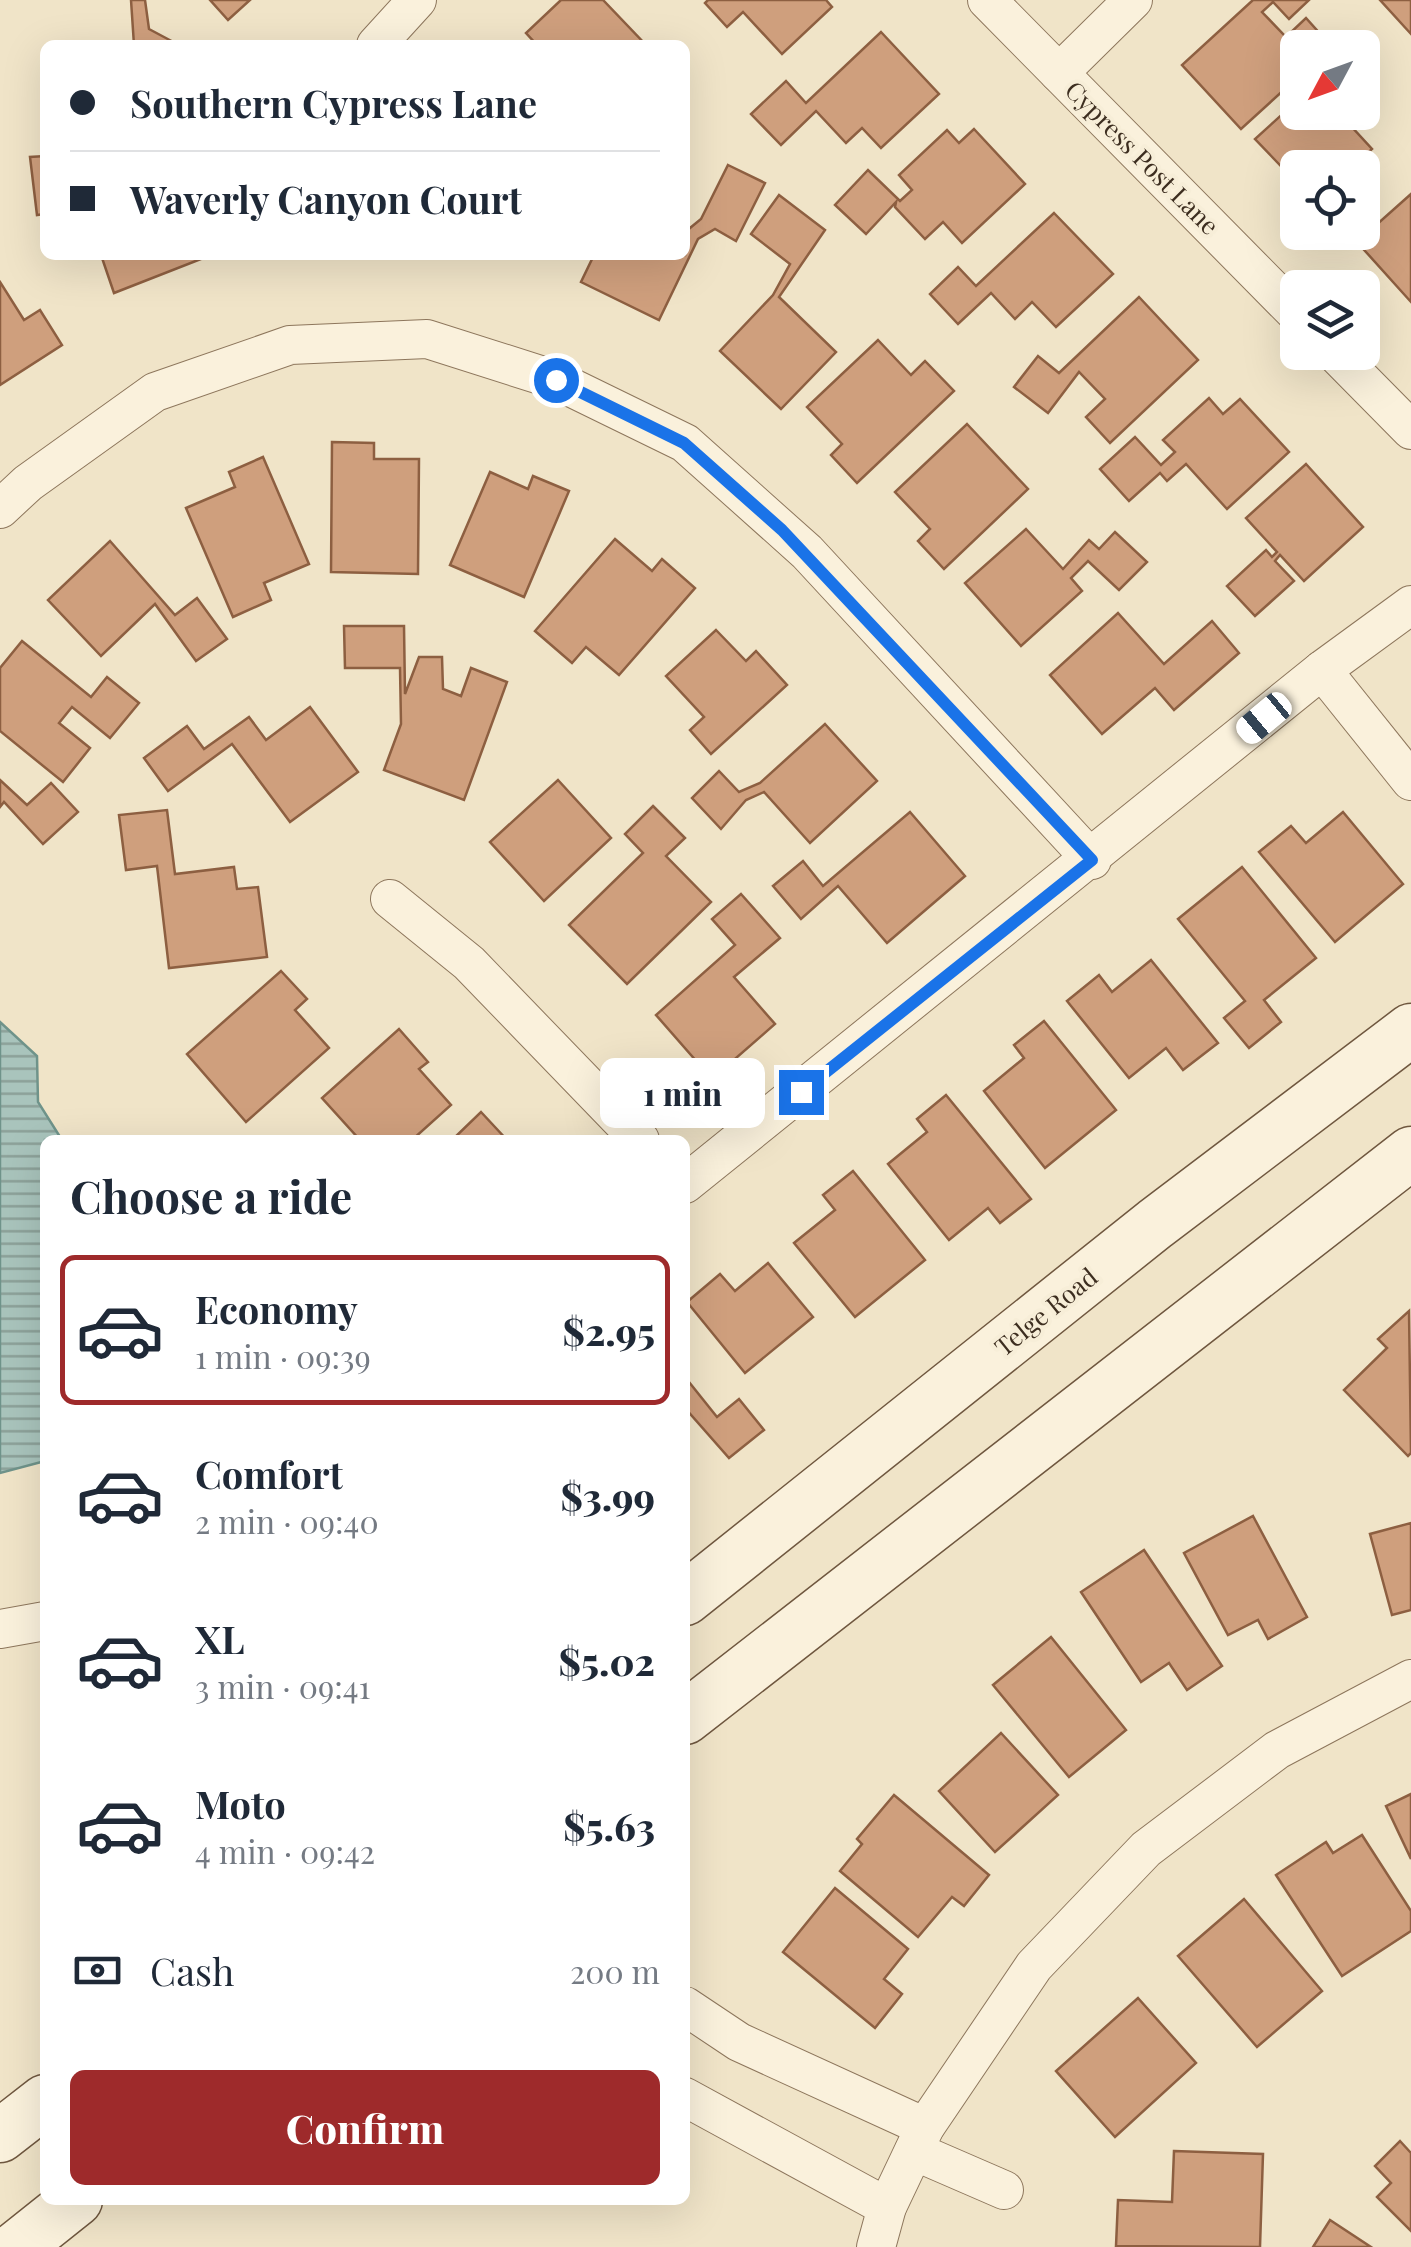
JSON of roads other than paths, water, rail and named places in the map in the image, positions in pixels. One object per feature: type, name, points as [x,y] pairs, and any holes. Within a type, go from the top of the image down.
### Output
[{"type":"main road","name":"Telge Road","points":[[690,1595],[1155,1224],[1411,1030]]},
{"type":"main road","points":[[690,1714],[1411,1153]]},
{"type":"main road","points":[[0,2136],[40,2105]]},
{"type":"main road","points":[[17,2247],[70,2205]]},
{"type":"street","points":[[381,40],[417,0]]},
{"type":"street","name":"Cypress Post Lane","points":[[987,0],[1280,297]]},
{"type":"street","points":[[1059,73],[1133,0]]},
{"type":"street","points":[[0,509],[28,483],[155,392],[290,346],[428,338],[556,380],[684,443],[793,540],[1092,860]]},
{"type":"street","points":[[1352,370],[1411,430]]},
{"type":"street","points":[[690,1180],[1092,860],[1322,670],[1411,604]]},
{"type":"street","points":[[1322,670],[1411,781]]},
{"type":"street","points":[[390,899],[468,963],[635,1135]]},
{"type":"street","points":[[0,1629],[40,1622]]},
{"type":"street","points":[[876,2247],[886,2207],[920,2138],[1034,1966],[1146,1849],[1278,1750],[1411,1679]]},
{"type":"street","points":[[690,2009],[740,2042],[920,2138],[1004,2190]]},
{"type":"street","points":[[690,2100],[886,2207]]},
{"type":"water","points":[[0,1022],[37,1056],[38,1102],[59,1135],[40,1135],[40,1462],[0,1473]]}]
